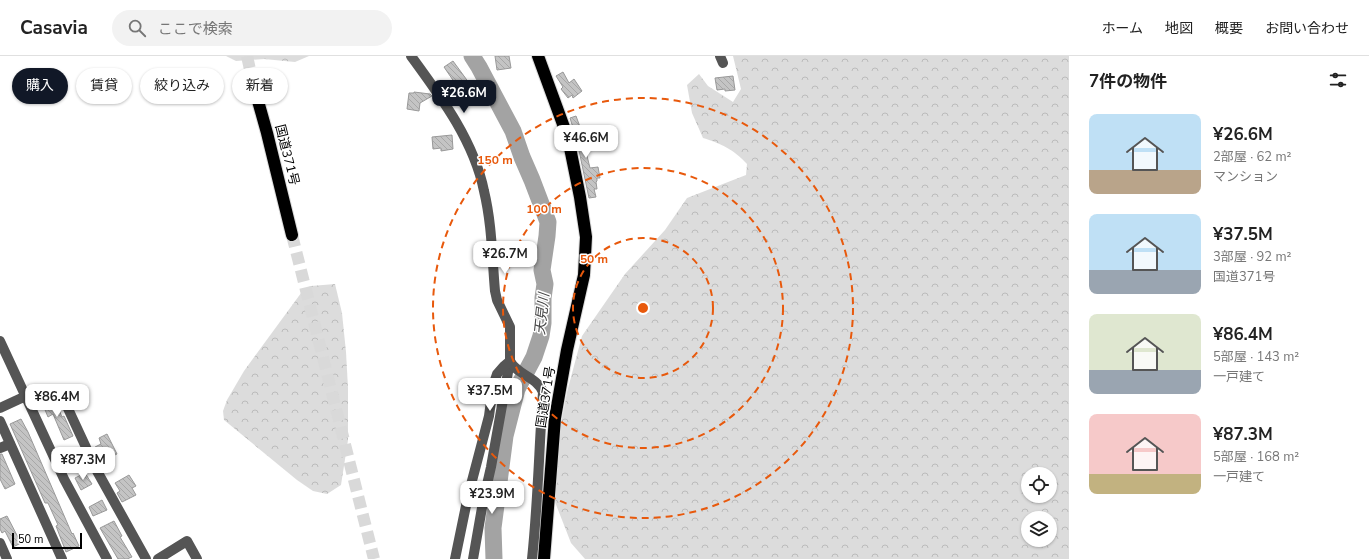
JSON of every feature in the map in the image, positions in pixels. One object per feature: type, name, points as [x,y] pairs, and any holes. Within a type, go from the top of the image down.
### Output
[{"type":"highway","name":"国道371号","points":[[538,56],[568,138],[580,197],[586,237],[584,275],[567,350],[556,418],[544,559]]},
{"type":"highway","name":"国道371号","points":[[259,104],[292,235]]},
{"type":"street","points":[[411,56],[461,131],[476,164],[484,190],[490,221],[495,291],[497,300],[510,328],[512,364],[483,502],[473,559]]},
{"type":"street","points":[[0,341],[64,479],[107,559]]},
{"type":"street","points":[[512,364],[536,382],[543,392],[540,433],[540,469],[532,559]]},
{"type":"street","points":[[455,559],[468,496],[489,416],[493,386],[498,374],[504,366],[512,364]]},
{"type":"street","points":[[0,408],[41,389],[64,400],[97,471],[146,559]]},
{"type":"street","points":[[0,421],[62,559]]},
{"type":"street","points":[[0,448],[10,444]]},
{"type":"street","points":[[158,559],[187,541],[197,559]]},
{"type":"street","points":[[0,543],[7,559]]},
{"type":"green space","points":[[226,56],[309,56],[295,62],[264,59],[236,61]]},
{"type":"green space","points":[[733,56],[1069,56],[1069,559],[585,559],[571,543],[555,502],[557,445],[567,392],[582,336],[625,274],[665,230],[687,198],[746,175],[747,164],[737,154],[716,142],[703,138],[692,113],[687,85],[699,74],[708,86],[733,102],[741,89]]},
{"type":"green space","points":[[335,284],[342,313],[346,352],[348,440],[341,485],[327,494],[313,491],[297,480],[224,420],[223,411],[227,400],[244,371],[304,289],[311,286]]},
{"type":"building","points":[[495,56],[509,56],[511,68],[497,70]]},
{"type":"building","points":[[453,61],[472,87],[476,96],[464,101],[459,89],[444,67]]},
{"type":"building","points":[[563,72],[569,83],[574,79],[582,91],[573,98],[572,95],[568,98],[561,89],[563,87],[556,76]]},
{"type":"building","points":[[733,76],[735,90],[717,90],[715,78]]},
{"type":"building","points":[[414,92],[430,94],[432,96],[420,103],[419,111],[407,109],[409,93]]},
{"type":"building","points":[[576,116],[583,135],[586,135],[588,151],[586,152],[590,168],[598,167],[600,178],[597,178],[597,189],[594,189],[596,197],[589,198],[577,141],[570,118]]},
{"type":"building","points":[[452,135],[453,149],[441,151],[441,148],[433,149],[432,137]]},
{"type":"building","points":[[46,398],[56,403],[73,436],[64,440],[53,414],[48,417],[41,400]]},
{"type":"building","points":[[21,419],[72,534],[73,533],[79,546],[66,552],[56,526],[58,525],[48,503],[45,503],[10,424]]},
{"type":"building","points":[[107,434],[117,454],[102,461],[95,447],[101,444],[99,438]]},
{"type":"building","points":[[0,454],[2,454],[15,484],[5,489],[0,479]]},
{"type":"building","points":[[85,473],[92,484],[81,490],[75,478]]},
{"type":"building","points":[[129,475],[136,486],[132,488],[136,495],[122,502],[117,493],[120,491],[115,483]]},
{"type":"building","points":[[102,500],[107,510],[93,516],[89,507]]},
{"type":"building","points":[[7,516],[21,543],[13,547],[5,531],[2,533],[0,529],[0,519]]},
{"type":"building","points":[[114,521],[122,536],[120,537],[132,557],[127,559],[118,559],[100,528]]},
{"type":"waterway","name":"天見川","points":[[472,56],[513,131],[548,222],[542,270],[545,284],[541,336],[534,357],[517,389],[505,436],[493,528],[494,559]]},
{"type":"tunnel","points":[[247,56],[250,68]]},
{"type":"tunnel","points":[[292,235],[374,559]]}]
